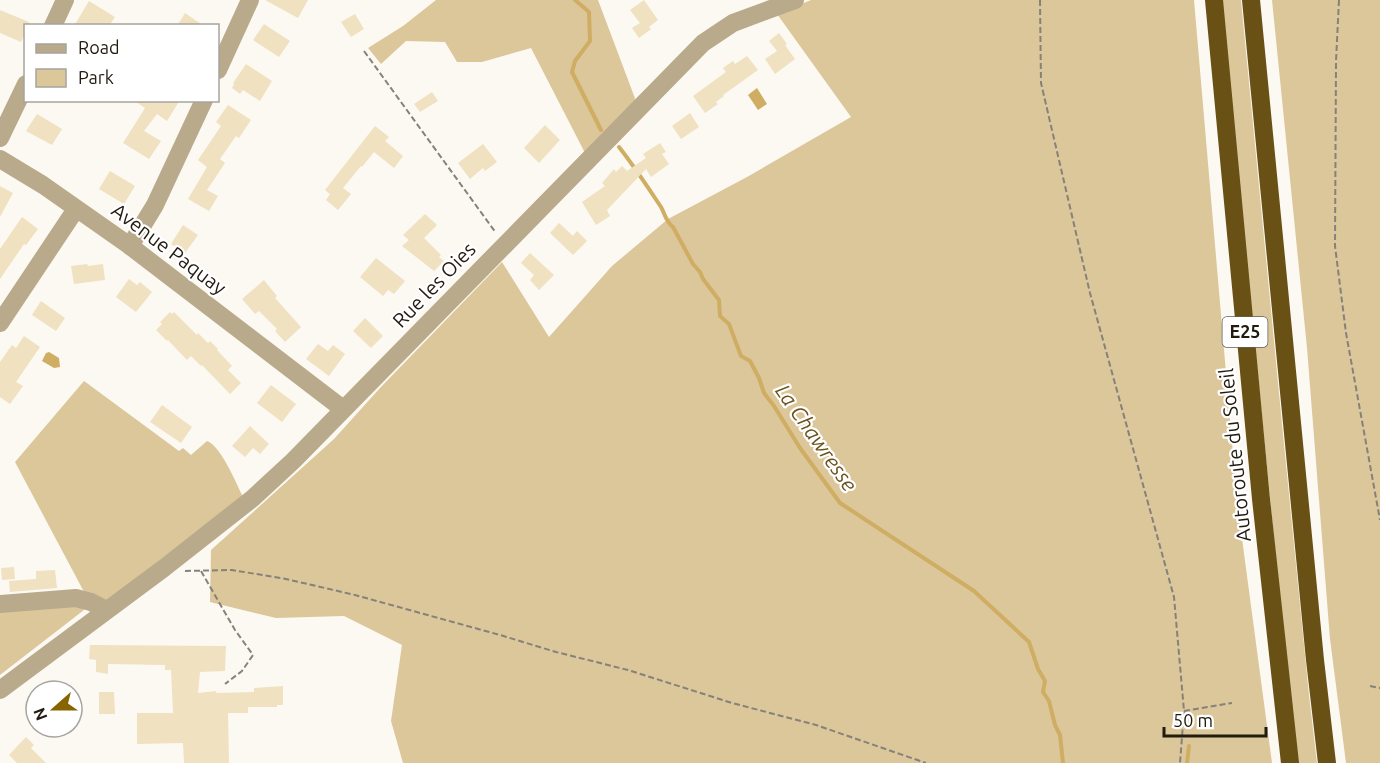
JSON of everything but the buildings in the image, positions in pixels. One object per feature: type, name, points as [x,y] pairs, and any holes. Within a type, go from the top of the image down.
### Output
[{"type":"highway","name":"Autoroute du Soleil","points":[[1214,0],[1278,664],[1290,763]]},
{"type":"highway","name":"E25","points":[[1251,0],[1327,763]]},
{"type":"street","points":[[54,24],[65,0]]},
{"type":"street","points":[[219,68],[250,0]]},
{"type":"street","name":"Rue les Oies","points":[[0,690],[164,568],[253,498],[293,461],[703,43],[733,23],[795,0]]},
{"type":"street","points":[[0,138],[24,88]]},
{"type":"street","points":[[130,246],[155,205],[203,102]]},
{"type":"street","name":"Avenue Paquay","points":[[0,159],[43,184],[130,246],[343,409]]},
{"type":"street","points":[[0,323],[76,209]]},
{"type":"street","points":[[0,604],[76,598],[91,602],[106,610]]},
{"type":"path","points":[[1040,0],[1041,83],[1090,293],[1174,597],[1184,711],[1180,763]]},
{"type":"path","points":[[1339,0],[1336,61],[1335,246],[1346,333],[1380,520]]},
{"type":"path","points":[[364,51],[505,244]]},
{"type":"path","points":[[164,568],[179,571],[232,570],[286,579],[355,595],[628,670],[816,725],[926,763]]},
{"type":"path","points":[[201,571],[235,630],[253,655],[242,671],[225,684]]},
{"type":"path","points":[[1370,686],[1380,688]]},
{"type":"path","points":[[1184,711],[1232,703]]},
{"type":"green space","points":[[436,0],[598,0],[636,101],[585,153],[531,48],[482,62],[457,62],[445,42],[406,41],[381,64],[368,48],[403,26]]},
{"type":"green space","points":[[811,0],[1194,0],[1237,501],[1272,763],[403,763],[391,721],[402,645],[344,616],[276,618],[210,602],[211,550],[334,439],[502,262],[549,337],[612,266],[668,219],[851,117],[777,14]]},
{"type":"green space","points":[[1221,0],[1241,0],[1317,763],[1298,763]]},
{"type":"green space","points":[[1272,0],[1380,0],[1380,763],[1346,763],[1330,639],[1307,348]]},
{"type":"green space","points":[[84,381],[179,451],[183,448],[191,455],[207,441],[212,444],[228,466],[243,497],[101,606],[83,590],[15,462]]},
{"type":"green space","points":[[83,606],[84,610],[0,675],[0,609]]},
{"type":"shaded area","points":[[757,88],[767,104],[758,110],[748,95]]},
{"type":"shaded area","points":[[49,352],[59,358],[60,367],[54,368],[42,361]]},
{"type":"waterway","points":[[575,0],[589,12],[590,41],[575,61],[572,72],[601,130]]},
{"type":"waterway","name":"La Chawresse","points":[[619,147],[661,207],[693,264],[719,300],[720,316],[729,324],[741,356],[750,361],[764,393],[840,503],[974,591],[1029,642],[1038,669],[1045,681],[1043,692],[1049,701],[1060,735],[1063,763]]},
{"type":"waterway","name":"La Chawresse","points":[[1187,763],[1189,746]]}]
